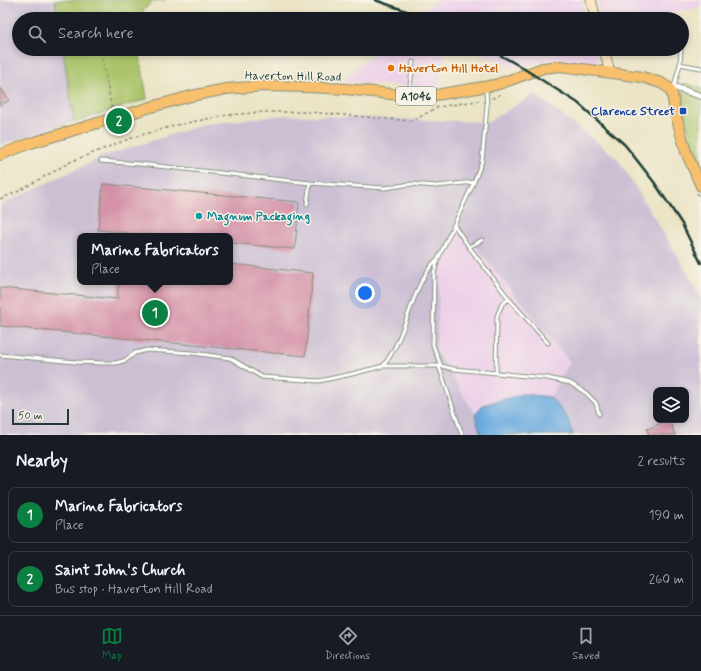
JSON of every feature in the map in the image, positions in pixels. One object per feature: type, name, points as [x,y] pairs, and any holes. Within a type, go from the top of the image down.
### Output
[{"type":"main road","points":[[591,0],[594,12]]},
{"type":"main road","points":[[606,56],[610,73]]},
{"type":"main road","name":"Haverton Hill Road","points":[[0,155],[31,143],[113,118],[191,96],[226,89],[265,86],[308,87],[346,89],[409,96],[436,95],[510,80],[543,68],[560,66],[610,73]]},
{"type":"main road","name":"A1046","points":[[610,73],[642,77],[671,87]]},
{"type":"main road","points":[[671,87],[674,112],[686,152],[701,186]]},
{"type":"street","points":[[671,87],[701,96]]},
{"type":"lane","points":[[671,87],[680,64],[681,56]]},
{"type":"lane","points":[[409,96],[414,62]]},
{"type":"lane","points":[[680,64],[701,68]]},
{"type":"lane","points":[[462,435],[433,345],[434,273],[438,259],[474,182],[482,161],[487,100],[486,86]]},
{"type":"lane","points":[[101,161],[310,183],[385,188],[412,184],[436,186],[474,182]]},
{"type":"lane","points":[[307,204],[310,183]]},
{"type":"lane","points":[[454,225],[509,298],[548,343]]},
{"type":"lane","points":[[470,246],[482,240]]},
{"type":"lane","points":[[383,366],[388,360],[400,337],[412,305],[431,266],[438,259]]},
{"type":"lane","points":[[496,373],[497,316],[502,304],[509,298]]},
{"type":"lane","points":[[0,355],[76,362],[116,363],[126,360],[135,353],[147,350],[192,353],[230,358],[262,377],[319,381],[383,366],[440,366],[454,369],[548,378],[570,383],[586,392],[596,403],[599,414]]},
{"type":"path","points":[[102,56],[113,118]]},
{"type":"path","points":[[0,199],[17,192],[72,161],[134,136],[177,125],[228,115],[265,112],[309,112],[412,121],[438,107],[487,100],[497,97],[505,89]]},
{"type":"shaded area","points":[[0,0],[55,0],[57,12],[12,12],[12,56],[64,56],[74,122],[0,145]]},
{"type":"shaded area","points":[[438,0],[582,0],[585,12],[420,12]]},
{"type":"shaded area","points":[[596,0],[701,0],[701,7],[676,12],[600,12]]},
{"type":"shaded area","points":[[370,56],[444,56],[439,88],[343,82]]},
{"type":"shaded area","points":[[487,56],[596,56],[598,63],[551,60],[514,68]]},
{"type":"shaded area","points":[[535,94],[618,159],[694,283],[701,300],[701,435],[573,435],[567,417],[550,397],[570,362],[458,225],[441,255],[436,351],[475,414],[481,435],[0,435],[0,205],[104,156],[205,124],[285,115],[488,122]]},
{"type":"shaded area","points":[[458,224],[570,362],[550,397],[523,394],[483,405],[475,414],[436,351],[441,255]]},
{"type":"green space","points":[[55,0],[166,0],[152,1],[142,12],[57,12]]},
{"type":"green space","points":[[64,56],[140,56],[147,99],[74,122]]},
{"type":"green space","points":[[684,83],[701,88],[701,166],[692,148],[682,97]]},
{"type":"water","points":[[523,394],[550,397],[567,417],[573,435],[481,435],[475,414],[483,405]]},
{"type":"building","points":[[0,87],[9,100],[0,106]]},
{"type":"building","name":"Magnum Packaging","points":[[103,184],[299,202],[295,249],[233,243],[233,233],[128,233],[98,230]]},
{"type":"building","points":[[233,264],[313,273],[305,356],[0,326],[0,288],[117,299],[119,285],[233,285]]},
{"type":"building","points":[[662,423],[670,423],[675,435],[649,435],[647,429]]},
{"type":"railway","points":[[375,0],[409,12]]},
{"type":"railway","points":[[502,56],[578,103],[625,145],[654,182],[682,224],[701,263]]},
{"type":"place","name":"Haverton Hill Hotel","points":[[391,68]]},
{"type":"place","name":"Clarence Street","points":[[683,111]]},
{"type":"place","name":"Saint John's Church","points":[[119,121]]},
{"type":"place","name":"Magnum Packaging","points":[[199,216]]},
{"type":"place","name":"Marine Fabricators","points":[[155,313]]}]
